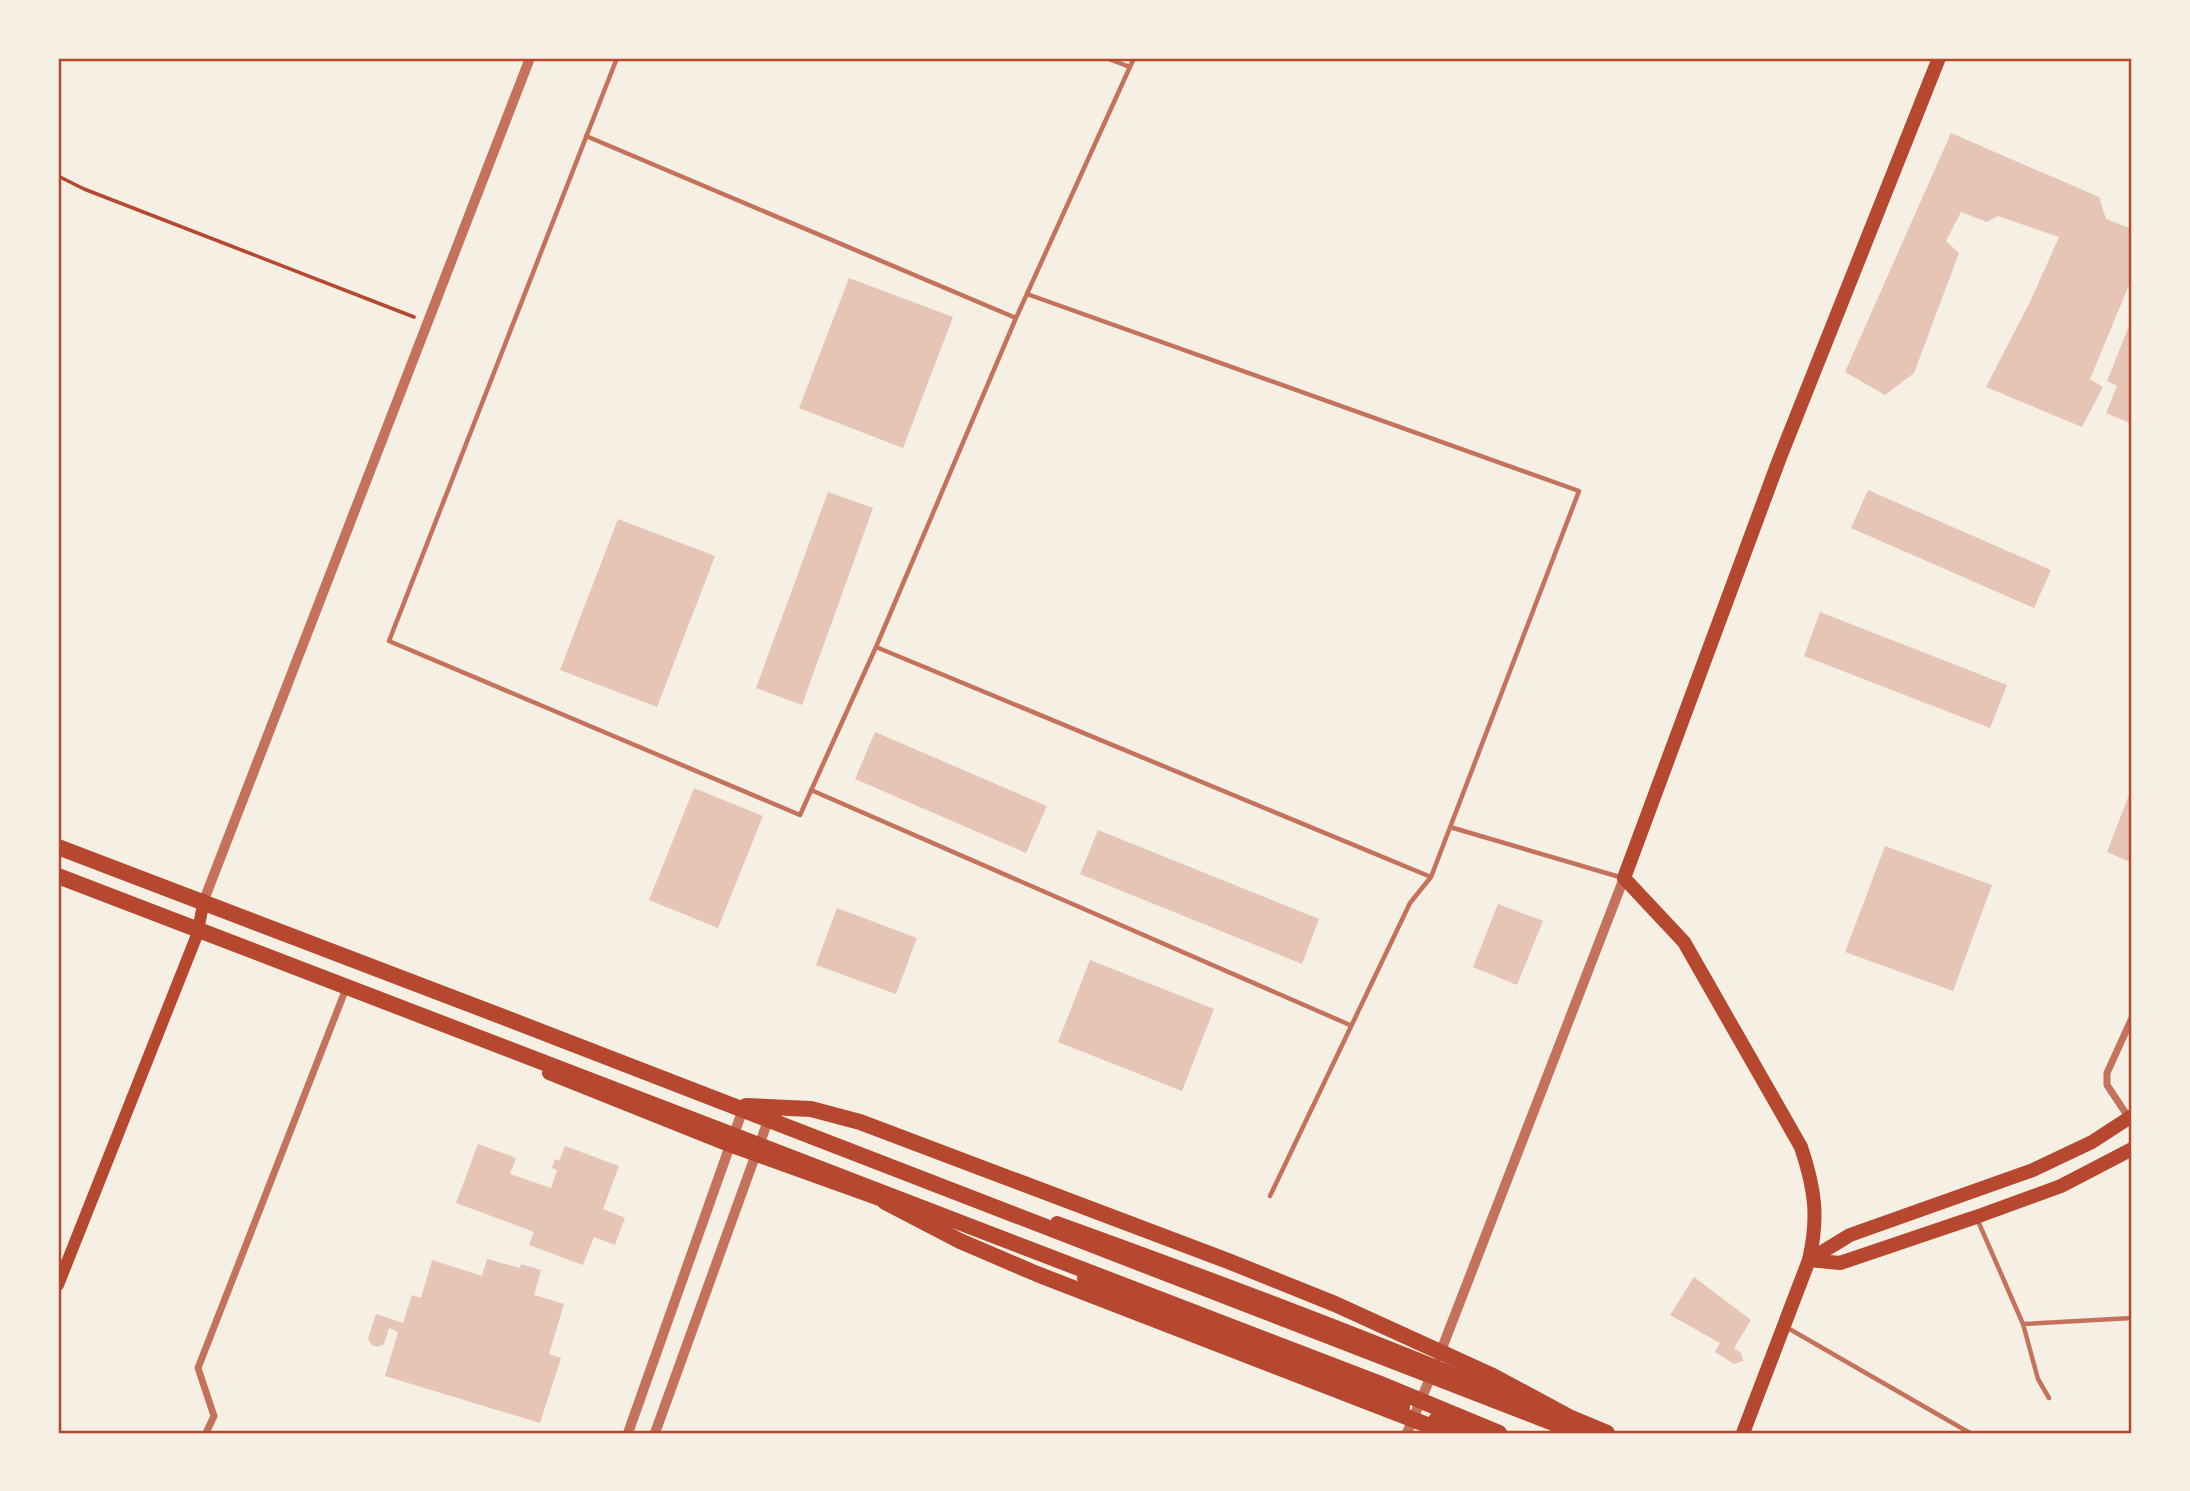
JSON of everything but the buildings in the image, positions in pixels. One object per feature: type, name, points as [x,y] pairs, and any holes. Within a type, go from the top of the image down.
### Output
[{"type":"highway","points":[[58,846],[1578,1433]]},
{"type":"highway","points":[[58,876],[1378,1383],[1499,1433]]},
{"type":"highway","points":[[744,1105],[811,1109],[860,1122],[1228,1261],[1335,1304],[1493,1376],[1571,1418],[1607,1433]]},
{"type":"highway","points":[[883,1201],[960,1241],[1037,1273],[1448,1433]]},
{"type":"main road","points":[[1744,1433],[1809,1260],[1816,1209],[1812,1179],[1801,1147],[1684,942],[1624,878],[1779,460],[1939,58]]},
{"type":"main road","points":[[58,846],[974,1193],[1213,1279],[1436,1366],[1594,1433]]},
{"type":"main road","points":[[58,883],[345,991],[729,1145],[947,1223],[1469,1433]]},
{"type":"main road","points":[[58,1285],[197,935],[204,900]]},
{"type":"main road","points":[[1809,1260],[1850,1235],[2033,1170],[2092,1142],[2130,1117]]},
{"type":"main road","points":[[1809,1260],[1840,1263],[1976,1217],[2061,1186],[2132,1149]]},
{"type":"street","points":[[204,900],[530,58]]},
{"type":"street","points":[[1407,1433],[1436,1366],[1624,878]]},
{"type":"street","points":[[206,1433],[214,1416],[198,1368],[345,991]]},
{"type":"street","points":[[2130,1117],[2107,1085],[2108,1073],[2132,1018]]},
{"type":"street","points":[[628,1433],[744,1105]]},
{"type":"street","points":[[655,1433],[770,1115]]},
{"type":"lane","points":[[617,58],[389,641],[800,815],[876,647],[1016,318],[1134,58]]},
{"type":"lane","points":[[1106,58],[1130,67]]},
{"type":"lane","points":[[586,136],[1016,318]]},
{"type":"lane","points":[[1027,294],[1579,491],[1431,877],[1410,903],[1270,1196]]},
{"type":"lane","points":[[876,647],[1431,877]]},
{"type":"lane","points":[[811,790],[1350,1025]]},
{"type":"lane","points":[[1450,827],[1624,878]]},
{"type":"lane","points":[[1976,1217],[2023,1324],[2038,1379],[2049,1398]]},
{"type":"lane","points":[[2023,1324],[2132,1318]]},
{"type":"lane","points":[[1784,1326],[1970,1433]]},
{"type":"path","points":[[58,176],[84,189],[428,323]]}]
